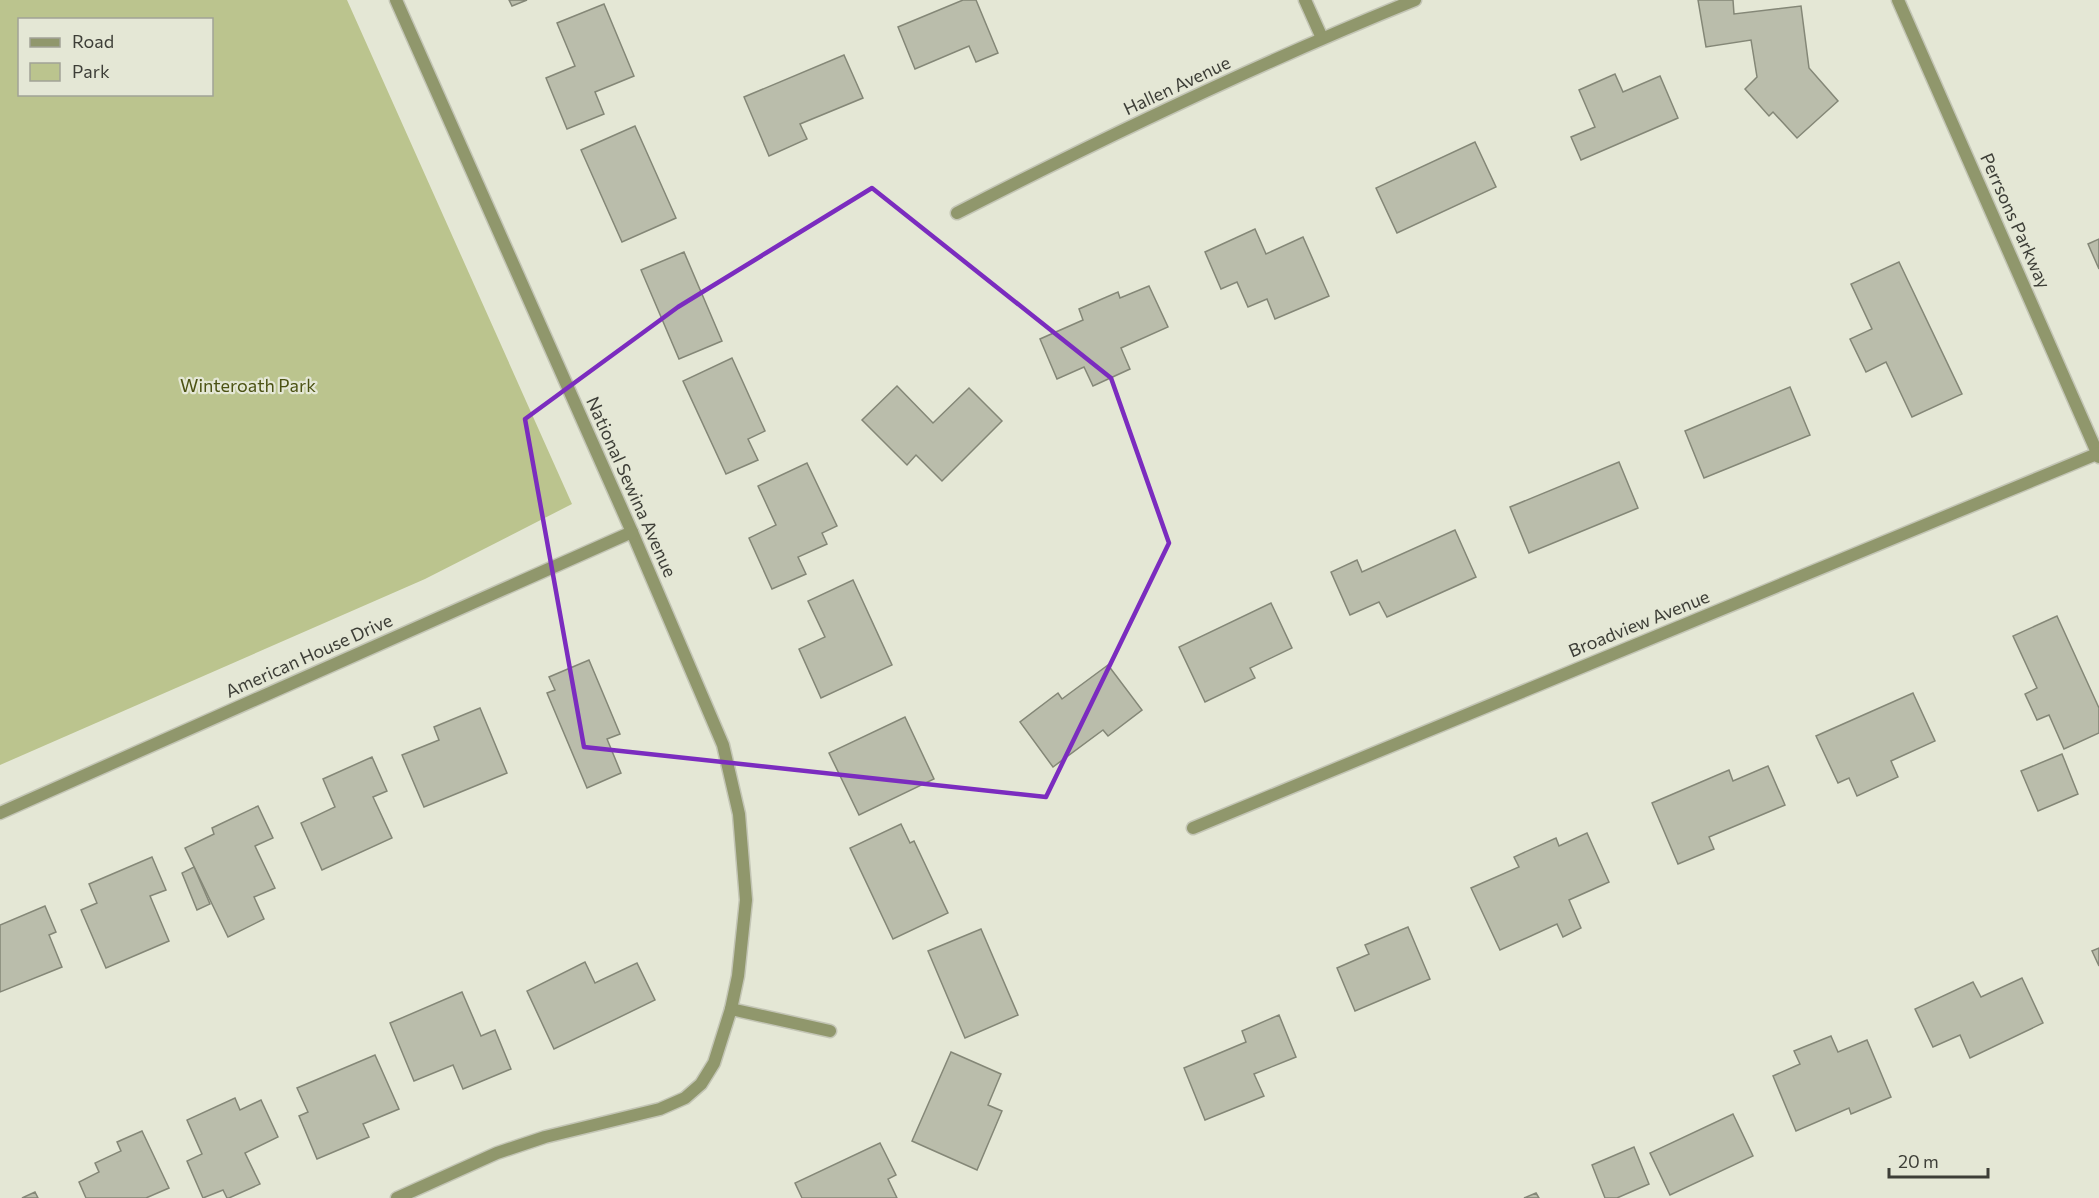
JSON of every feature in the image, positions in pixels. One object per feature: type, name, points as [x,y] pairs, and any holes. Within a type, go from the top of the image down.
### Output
[{"type":"street","name":"National Sewina Avenue","points":[[396,0],[632,532],[723,745],[733,784],[744,857],[746,900],[738,976],[714,1063],[701,1084],[686,1098],[660,1109],[544,1137],[497,1153],[397,1198]]},
{"type":"street","points":[[1305,0],[1322,38]]},
{"type":"street","name":"Hallen Avenue","points":[[957,213],[1037,172],[1322,38],[1415,0]]},
{"type":"street","name":"Perrsons Parkway","points":[[1898,0],[2099,454]]},
{"type":"street","name":"Broadview Avenue","points":[[1193,828],[2099,454]]},
{"type":"street","name":"American House Drive","points":[[0,813],[632,532]]},
{"type":"street","points":[[730,1009],[830,1031]]},
{"type":"highlighted area","points":[[872,188],[1111,378],[1169,543],[1046,797],[584,747],[525,419],[678,307]]},
{"type":"green space","name":"Winteroath Park","points":[[0,0],[347,0],[572,504],[425,579],[0,765]]},
{"type":"building","points":[[509,0],[527,0],[512,6]]},
{"type":"building","points":[[963,0],[976,0],[998,53],[976,62],[969,46],[915,69],[898,27]]},
{"type":"building","points":[[1698,0],[1733,0],[1734,14],[1801,6],[1809,68],[1838,101],[1797,138],[1773,112],[1769,116],[1745,89],[1757,77],[1751,40],[1706,47]]},
{"type":"building","points":[[604,4],[634,76],[595,92],[604,114],[567,129],[546,78],[575,66],[557,23]]},
{"type":"building","points":[[844,55],[863,98],[800,124],[807,139],[769,156],[744,97]]},
{"type":"building","points":[[1615,74],[1623,92],[1660,76],[1678,118],[1581,160],[1571,137],[1595,127],[1579,90]]},
{"type":"building","points":[[635,126],[676,218],[622,242],[581,150]]},
{"type":"building","points":[[1475,142],[1496,187],[1397,233],[1376,188]]},
{"type":"building","points":[[1255,229],[1266,254],[1303,237],[1329,296],[1275,319],[1267,299],[1248,307],[1237,282],[1221,289],[1205,252]]},
{"type":"building","points":[[2099,239],[2099,269],[2088,244]]},
{"type":"building","points":[[684,252],[722,341],[679,359],[641,270]]},
{"type":"building","points":[[1899,262],[1962,394],[1912,417],[1886,362],[1866,372],[1850,339],[1872,329],[1851,284]]},
{"type":"building","points":[[1149,286],[1168,327],[1121,348],[1130,369],[1093,386],[1084,367],[1057,379],[1040,339],[1083,320],[1079,309],[1118,292],[1120,298]]},
{"type":"building","points":[[732,358],[765,431],[748,439],[758,460],[726,474],[683,381]]},
{"type":"building","points":[[897,386],[933,423],[969,388],[1002,421],[942,481],[916,455],[907,465],[862,420]]},
{"type":"building","points":[[1790,387],[1810,435],[1704,478],[1685,431]]},
{"type":"building","points":[[1619,462],[1638,508],[1529,553],[1510,507]]},
{"type":"building","points":[[807,463],[837,526],[822,533],[827,544],[798,557],[806,574],[772,589],[749,538],[776,525],[758,486]]},
{"type":"building","points":[[1455,530],[1476,577],[1387,617],[1379,602],[1350,615],[1331,572],[1357,560],[1362,572]]},
{"type":"building","points":[[853,580],[892,665],[821,698],[799,649],[825,637],[808,601]]},
{"type":"building","points":[[1271,603],[1292,648],[1250,668],[1255,678],[1205,702],[1179,647]]},
{"type":"building","points":[[2057,616],[2099,708],[2099,733],[2064,749],[2049,715],[2037,720],[2025,694],[2037,688],[2013,636]]},
{"type":"building","points":[[589,660],[620,734],[607,739],[621,773],[587,788],[547,693],[555,690],[549,677]]},
{"type":"building","points":[[1108,665],[1142,710],[1108,736],[1103,730],[1053,767],[1020,722],[1058,693],[1062,699]]},
{"type":"building","points":[[1913,693],[1935,741],[1891,761],[1898,777],[1857,796],[1849,778],[1838,783],[1816,736]]},
{"type":"building","points":[[480,708],[507,773],[424,807],[402,755],[439,740],[434,727]]},
{"type":"building","points":[[905,717],[934,779],[859,815],[829,753]]},
{"type":"building","points":[[2062,754],[2078,794],[2038,811],[2021,771]]},
{"type":"building","points":[[372,757],[387,791],[373,797],[392,838],[322,870],[301,823],[335,807],[323,779]]},
{"type":"building","points":[[1768,766],[1785,805],[1709,837],[1714,849],[1678,864],[1652,803],[1729,770],[1733,781]]},
{"type":"building","points":[[258,806],[273,838],[255,846],[275,888],[254,897],[264,919],[228,937],[185,848],[214,834],[212,828]]},
{"type":"building","points":[[901,824],[910,843],[914,841],[948,913],[893,939],[850,848]]},
{"type":"building","points":[[1587,833],[1609,882],[1569,900],[1581,928],[1563,937],[1557,924],[1500,950],[1471,888],[1519,867],[1514,857],[1556,838],[1559,846]]},
{"type":"building","points":[[152,857],[166,890],[150,896],[169,941],[106,968],[81,910],[97,903],[89,884]]},
{"type":"building","points":[[194,867],[210,904],[197,910],[182,873]]},
{"type":"building","points":[[45,906],[56,932],[49,935],[62,967],[0,992],[0,925]]},
{"type":"building","points":[[1408,927],[1430,979],[1355,1011],[1337,968],[1369,954],[1365,945]]},
{"type":"building","points":[[981,929],[1018,1015],[965,1038],[928,951]]},
{"type":"building","points":[[2099,948],[2099,966],[2092,951]]},
{"type":"building","points":[[585,962],[595,983],[637,963],[655,1000],[554,1049],[527,991]]},
{"type":"building","points":[[2022,978],[2043,1023],[1970,1058],[1960,1035],[1933,1047],[1915,1009],[1973,982],[1981,997]]},
{"type":"building","points":[[462,992],[481,1036],[495,1030],[511,1069],[463,1089],[453,1065],[414,1081],[390,1023]]},
{"type":"building","points":[[1279,1015],[1296,1057],[1254,1074],[1264,1096],[1205,1120],[1184,1068],[1246,1042],[1242,1031]]},
{"type":"building","points":[[1831,1036],[1838,1052],[1867,1040],[1891,1097],[1851,1114],[1849,1108],[1796,1131],[1773,1076],[1800,1064],[1794,1051]]},
{"type":"building","points":[[951,1052],[1001,1074],[988,1105],[1002,1111],[977,1170],[912,1141]]},
{"type":"building","points":[[375,1055],[399,1109],[363,1124],[369,1137],[317,1159],[299,1116],[308,1112],[297,1088]]},
{"type":"building","points":[[235,1098],[240,1110],[261,1100],[278,1137],[245,1153],[260,1184],[229,1198],[223,1190],[203,1198],[187,1161],[202,1154],[187,1120]]},
{"type":"building","points":[[1733,1114],[1753,1156],[1670,1195],[1650,1153]]},
{"type":"building","points":[[142,1131],[169,1188],[146,1198],[86,1198],[79,1182],[99,1172],[95,1163],[121,1151],[117,1142]]},
{"type":"building","points":[[880,1143],[896,1175],[888,1179],[897,1198],[802,1198],[795,1183]]},
{"type":"building","points":[[1634,1147],[1649,1184],[1617,1198],[1605,1198],[1592,1165]]},
{"type":"building","points":[[35,1192],[38,1198],[22,1198]]},
{"type":"building","points":[[1536,1193],[1539,1198],[1524,1198]]}]
